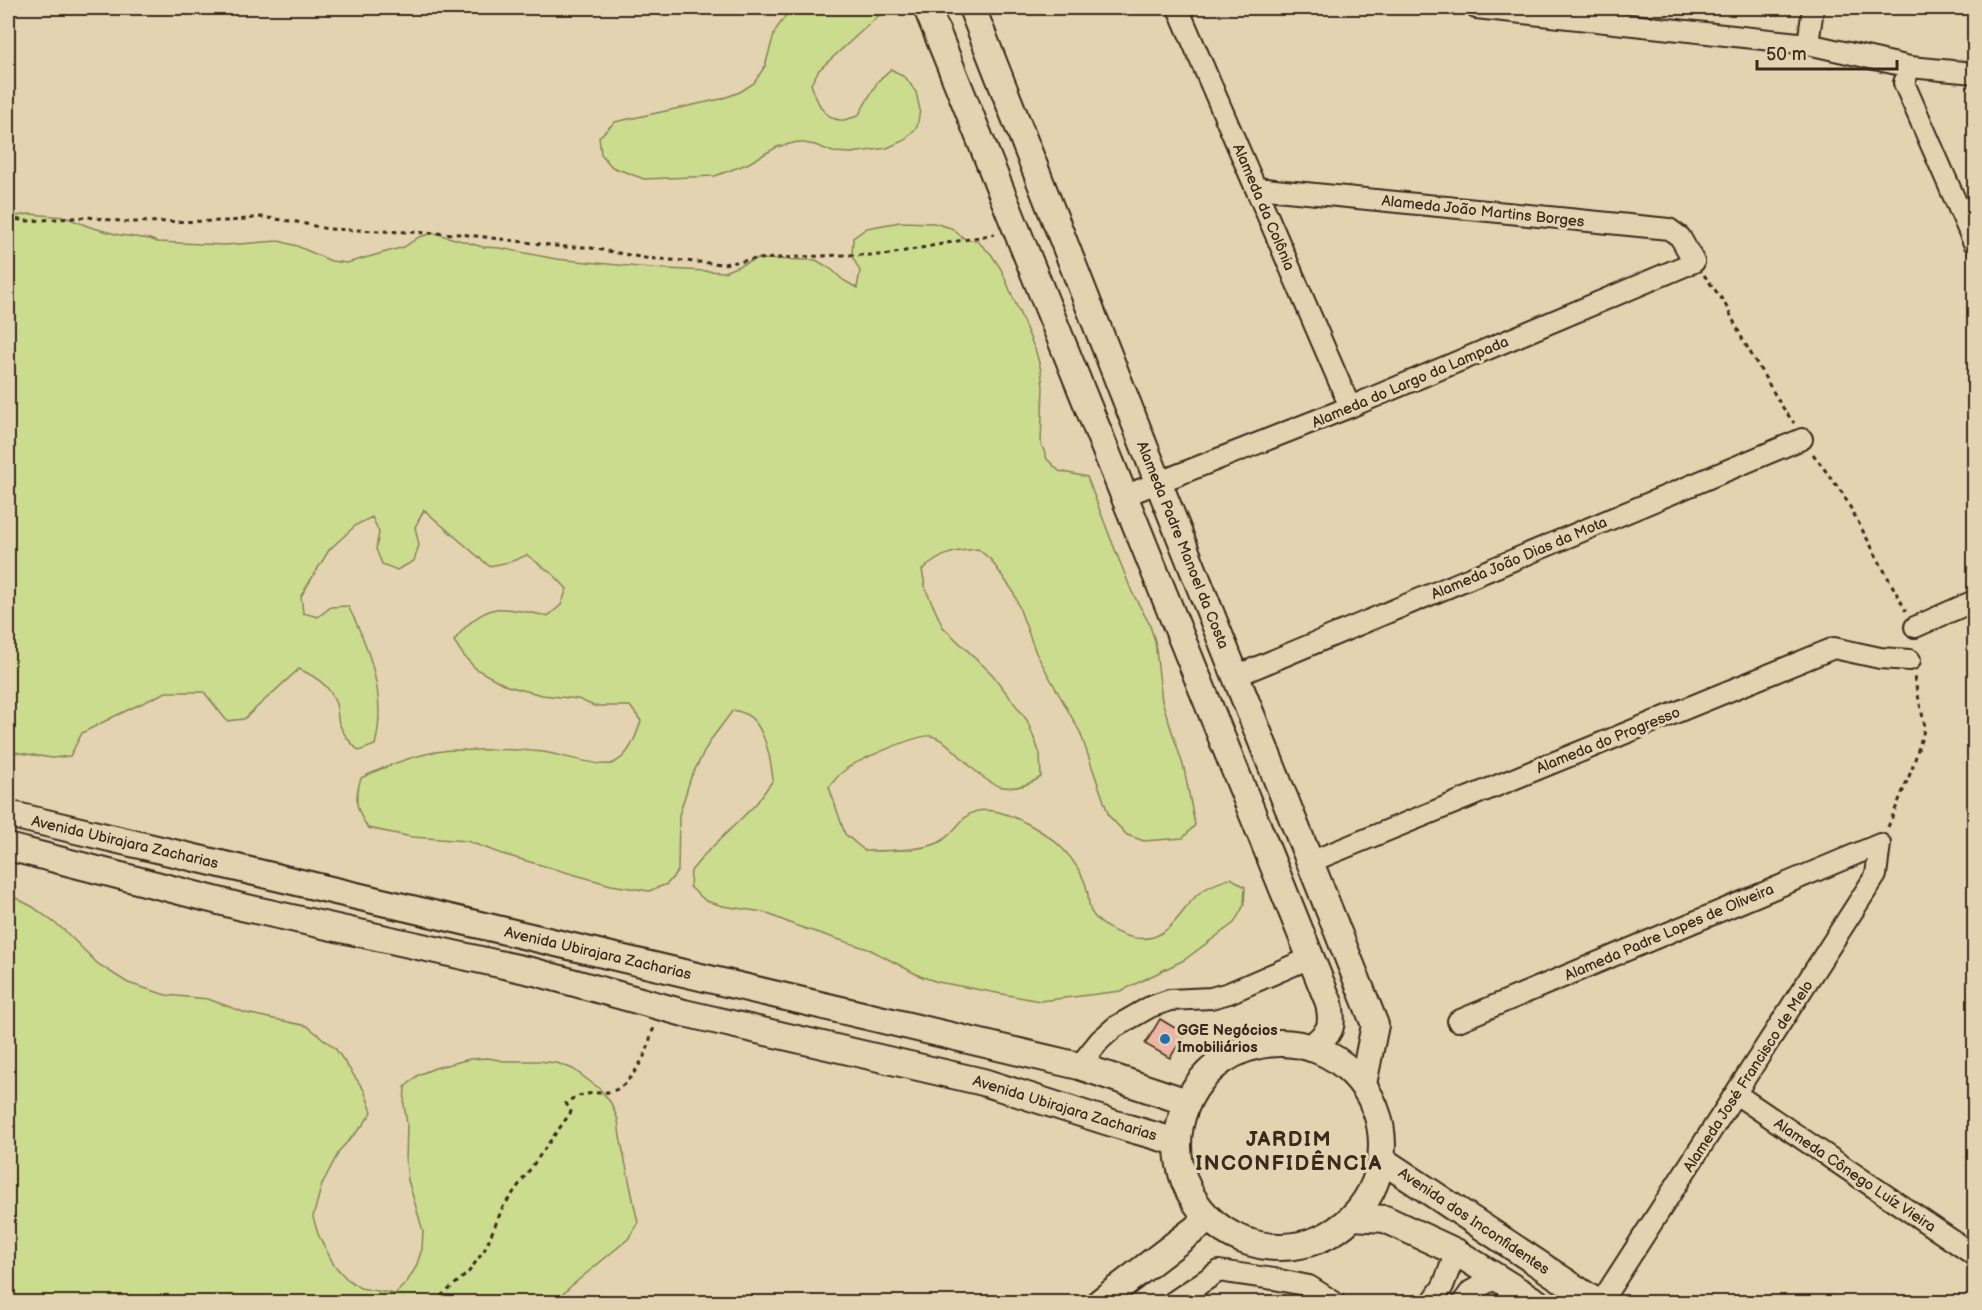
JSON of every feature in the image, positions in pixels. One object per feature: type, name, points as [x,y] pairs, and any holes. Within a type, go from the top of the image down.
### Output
[{"type":"main road","points":[[927,8],[1329,1004],[1333,1020],[1326,1037],[1311,1048]]},
{"type":"main road","name":"Alameda Padre Manoel da Costa","points":[[972,8],[1375,1025],[1363,1084]]},
{"type":"main road","name":"Avenida Ubirajara Zacharias","points":[[8,814],[1078,1066],[1186,1102]]},
{"type":"main road","name":"Avenida Ubirajara Zacharias","points":[[8,847],[242,907],[535,972],[666,1008],[983,1082],[1177,1142]]},
{"type":"main road","points":[[1274,1042],[1311,1048],[1325,1052],[1346,1065],[1363,1084],[1376,1107],[1382,1133],[1382,1160],[1372,1190],[1353,1217],[1327,1236],[1297,1246],[1265,1247],[1234,1237],[1208,1219],[1191,1196],[1180,1170],[1177,1142],[1186,1102],[1202,1078],[1222,1060],[1247,1048],[1274,1042]]},
{"type":"main road","name":"Avenida dos Inconfidentes","points":[[1382,1160],[1599,1302]]},
{"type":"main road","points":[[1353,1217],[1385,1219],[1456,1252],[1536,1302]]},
{"type":"main road","points":[[1100,1302],[1208,1219]]},
{"type":"street","name":"Alameda da Colônia","points":[[1178,8],[1350,407]]},
{"type":"street","points":[[1476,8],[1808,44],[1910,67],[1974,74]]},
{"type":"street","points":[[1808,44],[1813,8]]},
{"type":"street","points":[[1910,67],[1904,83],[1974,243]]},
{"type":"street","name":"Alameda João Martins Borges","points":[[1256,188],[1669,230],[1680,237],[1694,262]]},
{"type":"street","name":"Alameda do Largo da Lampada","points":[[1124,496],[1350,407],[1694,262]]},
{"type":"street","name":"Alameda João Dias da Mota","points":[[1236,676],[1802,439]]},
{"type":"street","points":[[1915,627],[1974,601]]},
{"type":"street","name":"Alameda do Progresso","points":[[1310,862],[1834,648],[1880,658],[1910,660]]},
{"type":"street","name":"Alameda Padre Lopes de Oliveira","points":[[1458,1021],[1880,844]]},
{"type":"street","name":"Alameda José Francisco de Melo","points":[[1599,1302],[1876,875],[1880,844]]},
{"type":"street","points":[[1078,1066],[1100,1040],[1115,1027],[1150,1007],[1170,1000],[1211,998],[1229,993],[1310,958]]},
{"type":"street","name":"Alameda Cônego Luíz Vieira","points":[[1736,1094],[1974,1256]]},
{"type":"street","points":[[1432,1302],[1443,1286],[1456,1252]]},
{"type":"street","points":[[1173,1302],[1219,1271],[1309,1286],[1334,1302]]},
{"type":"street","points":[[1463,1302],[1471,1291],[1498,1277]]},
{"type":"path","points":[[8,218],[27,221],[88,217],[127,222],[231,221],[261,217],[327,229],[460,234],[565,247],[586,247],[645,258],[723,264],[843,255],[884,255],[1018,231]]},
{"type":"path","points":[[1880,844],[1895,814],[1925,727],[1910,660]]},
{"type":"path","points":[[434,1302],[468,1273],[485,1249],[503,1208],[571,1112],[566,1103],[575,1095],[618,1090],[628,1080],[646,1051],[650,1035],[666,1008]]},
{"type":"green space","points":[[791,8],[887,8],[819,70],[811,84],[824,112],[834,118],[844,120],[858,116],[878,81],[891,69],[906,78],[916,92],[920,110],[917,127],[905,140],[887,148],[851,153],[833,152],[798,142],[777,147],[747,164],[715,176],[644,179],[612,167],[601,154],[599,137],[615,122],[721,99],[740,92],[754,83],[765,66],[775,31]]},
{"type":"green space","points":[[30,214],[65,217],[119,235],[157,242],[225,245],[279,241],[331,261],[347,263],[404,247],[419,237],[434,233],[483,247],[556,259],[649,268],[724,272],[756,259],[816,260],[857,288],[860,271],[852,256],[853,238],[867,228],[900,222],[934,223],[951,228],[965,239],[977,241],[991,254],[1001,269],[1036,352],[1043,387],[1041,443],[1047,459],[1059,471],[1087,477],[1132,592],[1149,623],[1155,641],[1162,701],[1184,768],[1195,825],[1183,838],[1144,841],[1127,835],[1109,816],[1080,732],[1036,653],[1013,591],[991,560],[978,549],[948,554],[922,570],[926,590],[943,627],[992,674],[1027,720],[1040,754],[1041,777],[1016,787],[995,785],[939,739],[931,736],[914,739],[851,766],[829,787],[845,834],[865,851],[922,848],[946,838],[968,815],[983,810],[994,811],[1030,825],[1062,848],[1074,862],[1083,879],[1088,892],[1090,909],[1094,916],[1108,928],[1136,938],[1153,937],[1173,924],[1202,891],[1231,878],[1245,887],[1244,905],[1234,923],[1184,960],[1121,991],[1040,1001],[938,982],[920,976],[871,950],[797,926],[763,912],[706,901],[690,887],[691,871],[756,804],[773,780],[763,735],[747,715],[733,710],[710,741],[691,777],[679,815],[678,871],[667,884],[649,891],[611,885],[502,854],[467,841],[412,837],[368,828],[360,815],[357,804],[357,792],[361,778],[391,765],[443,751],[501,749],[543,752],[588,762],[611,764],[627,752],[641,721],[630,706],[594,706],[578,699],[542,695],[507,686],[476,669],[454,641],[472,621],[496,609],[548,616],[561,605],[567,589],[555,576],[527,555],[510,562],[489,566],[424,510],[415,527],[419,545],[414,561],[397,570],[382,564],[376,549],[379,532],[372,517],[356,525],[329,550],[301,596],[303,613],[318,617],[331,607],[348,606],[356,622],[369,656],[378,691],[378,727],[375,745],[359,751],[338,721],[336,704],[330,692],[317,679],[299,669],[244,719],[227,721],[204,692],[166,692],[82,733],[70,756],[52,758],[8,751],[8,217]]},
{"type":"green space","points":[[8,894],[33,907],[64,930],[98,964],[128,983],[166,995],[208,999],[246,1013],[307,1026],[335,1048],[364,1090],[372,1112],[340,1150],[322,1184],[313,1217],[318,1234],[334,1265],[360,1288],[395,1294],[407,1282],[416,1267],[422,1249],[423,1231],[408,1180],[406,1162],[405,1087],[418,1075],[470,1059],[488,1058],[504,1061],[557,1063],[573,1069],[600,1089],[611,1103],[618,1120],[638,1223],[628,1239],[555,1302],[8,1302]]},
{"type":"building","name":"GGE Negócios Imobiliários","points":[[1160,1019],[1185,1034],[1170,1058],[1145,1044]]},
{"type":"waterway","points":[[1933,8],[1974,14]]},
{"type":"place","name":"GGE Negócios Imobiliários","points":[[1165,1039]]},
{"type":"district","name":"JARDIM INCONFIDÊNCIA","points":[[1289,1151]]}]
